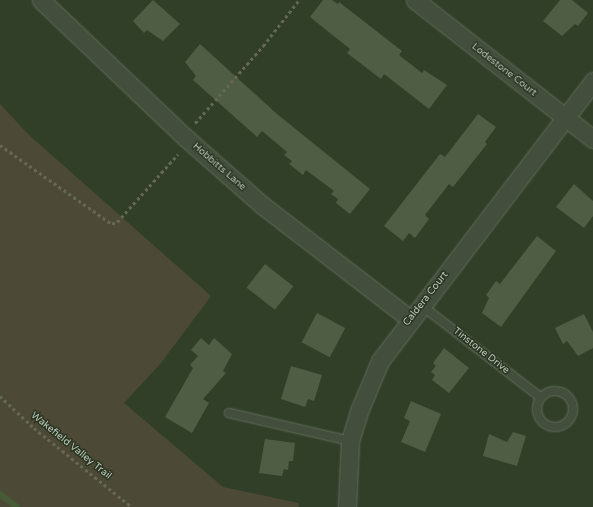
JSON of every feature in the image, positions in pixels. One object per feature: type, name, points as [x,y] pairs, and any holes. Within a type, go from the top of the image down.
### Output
[{"type":"street","name":"Hobbitts Lane","points":[[41,0],[186,138],[256,200],[410,320]]},
{"type":"street","name":"Lodestone Court","points":[[415,0],[593,139]]},
{"type":"street","name":"Caldera Court","points":[[347,507],[350,441],[372,377],[410,320],[593,81]]},
{"type":"lane","name":"Tinstone Drive","points":[[422,305],[540,397]]},
{"type":"lane","points":[[551,390],[557,390],[568,396],[574,407],[570,419],[555,427],[544,424],[536,408],[540,397],[551,390]]},
{"type":"lane","points":[[228,413],[350,441]]},
{"type":"path","points":[[192,126],[263,46],[299,0]]},
{"type":"path","points":[[0,145],[112,224],[117,222],[181,150]]},
{"type":"path","name":"Wakefield Valley Trail","points":[[0,396],[34,428],[132,507]]},
{"type":"shaded area","points":[[0,104],[29,135],[211,296],[161,363],[124,403],[223,487],[298,503],[299,507],[0,507]]},
{"type":"building","points":[[153,0],[180,24],[163,41],[147,30],[144,33],[133,21]]},
{"type":"building","points":[[323,0],[332,0],[338,4],[339,2],[402,51],[399,55],[422,73],[424,70],[447,85],[429,109],[384,74],[381,79],[347,53],[350,49],[310,17]]},
{"type":"building","points":[[560,0],[572,0],[588,13],[578,26],[575,24],[562,36],[543,21]]},
{"type":"building","points":[[200,44],[277,114],[370,189],[350,214],[336,203],[338,199],[331,194],[334,191],[306,170],[303,175],[289,164],[292,161],[284,155],[287,152],[262,131],[257,137],[193,80],[196,76],[185,62]]},
{"type":"building","points":[[478,114],[496,127],[485,142],[487,144],[453,187],[449,184],[425,215],[429,219],[415,238],[409,233],[403,241],[384,226],[440,154],[445,157]]},
{"type":"building","points":[[574,184],[593,201],[593,216],[584,228],[556,207]]},
{"type":"building","points":[[537,236],[556,251],[501,327],[482,313],[489,298],[486,295],[496,281],[500,284]]},
{"type":"building","points":[[265,264],[293,286],[275,310],[247,288]]},
{"type":"building","points":[[317,313],[345,328],[330,357],[302,342]]},
{"type":"building","points":[[584,314],[593,332],[593,348],[578,356],[567,341],[563,344],[555,328]]},
{"type":"building","points":[[201,338],[209,345],[214,338],[232,354],[223,371],[226,373],[203,399],[209,403],[192,433],[165,417],[193,368],[190,365],[198,356],[191,350]]},
{"type":"building","points":[[444,348],[469,368],[449,393],[432,380],[435,375],[431,372],[436,366],[433,363]]},
{"type":"building","points":[[291,366],[322,375],[314,401],[308,399],[305,407],[281,399]]},
{"type":"building","points":[[411,401],[441,414],[425,452],[401,442],[410,421],[404,418]]},
{"type":"building","points":[[513,432],[526,436],[517,466],[483,456],[489,434],[507,442]]},
{"type":"building","points":[[265,439],[295,443],[293,461],[289,461],[288,470],[284,469],[282,476],[259,473]]},
{"type":"waterway","points":[[0,494],[17,507]]}]
